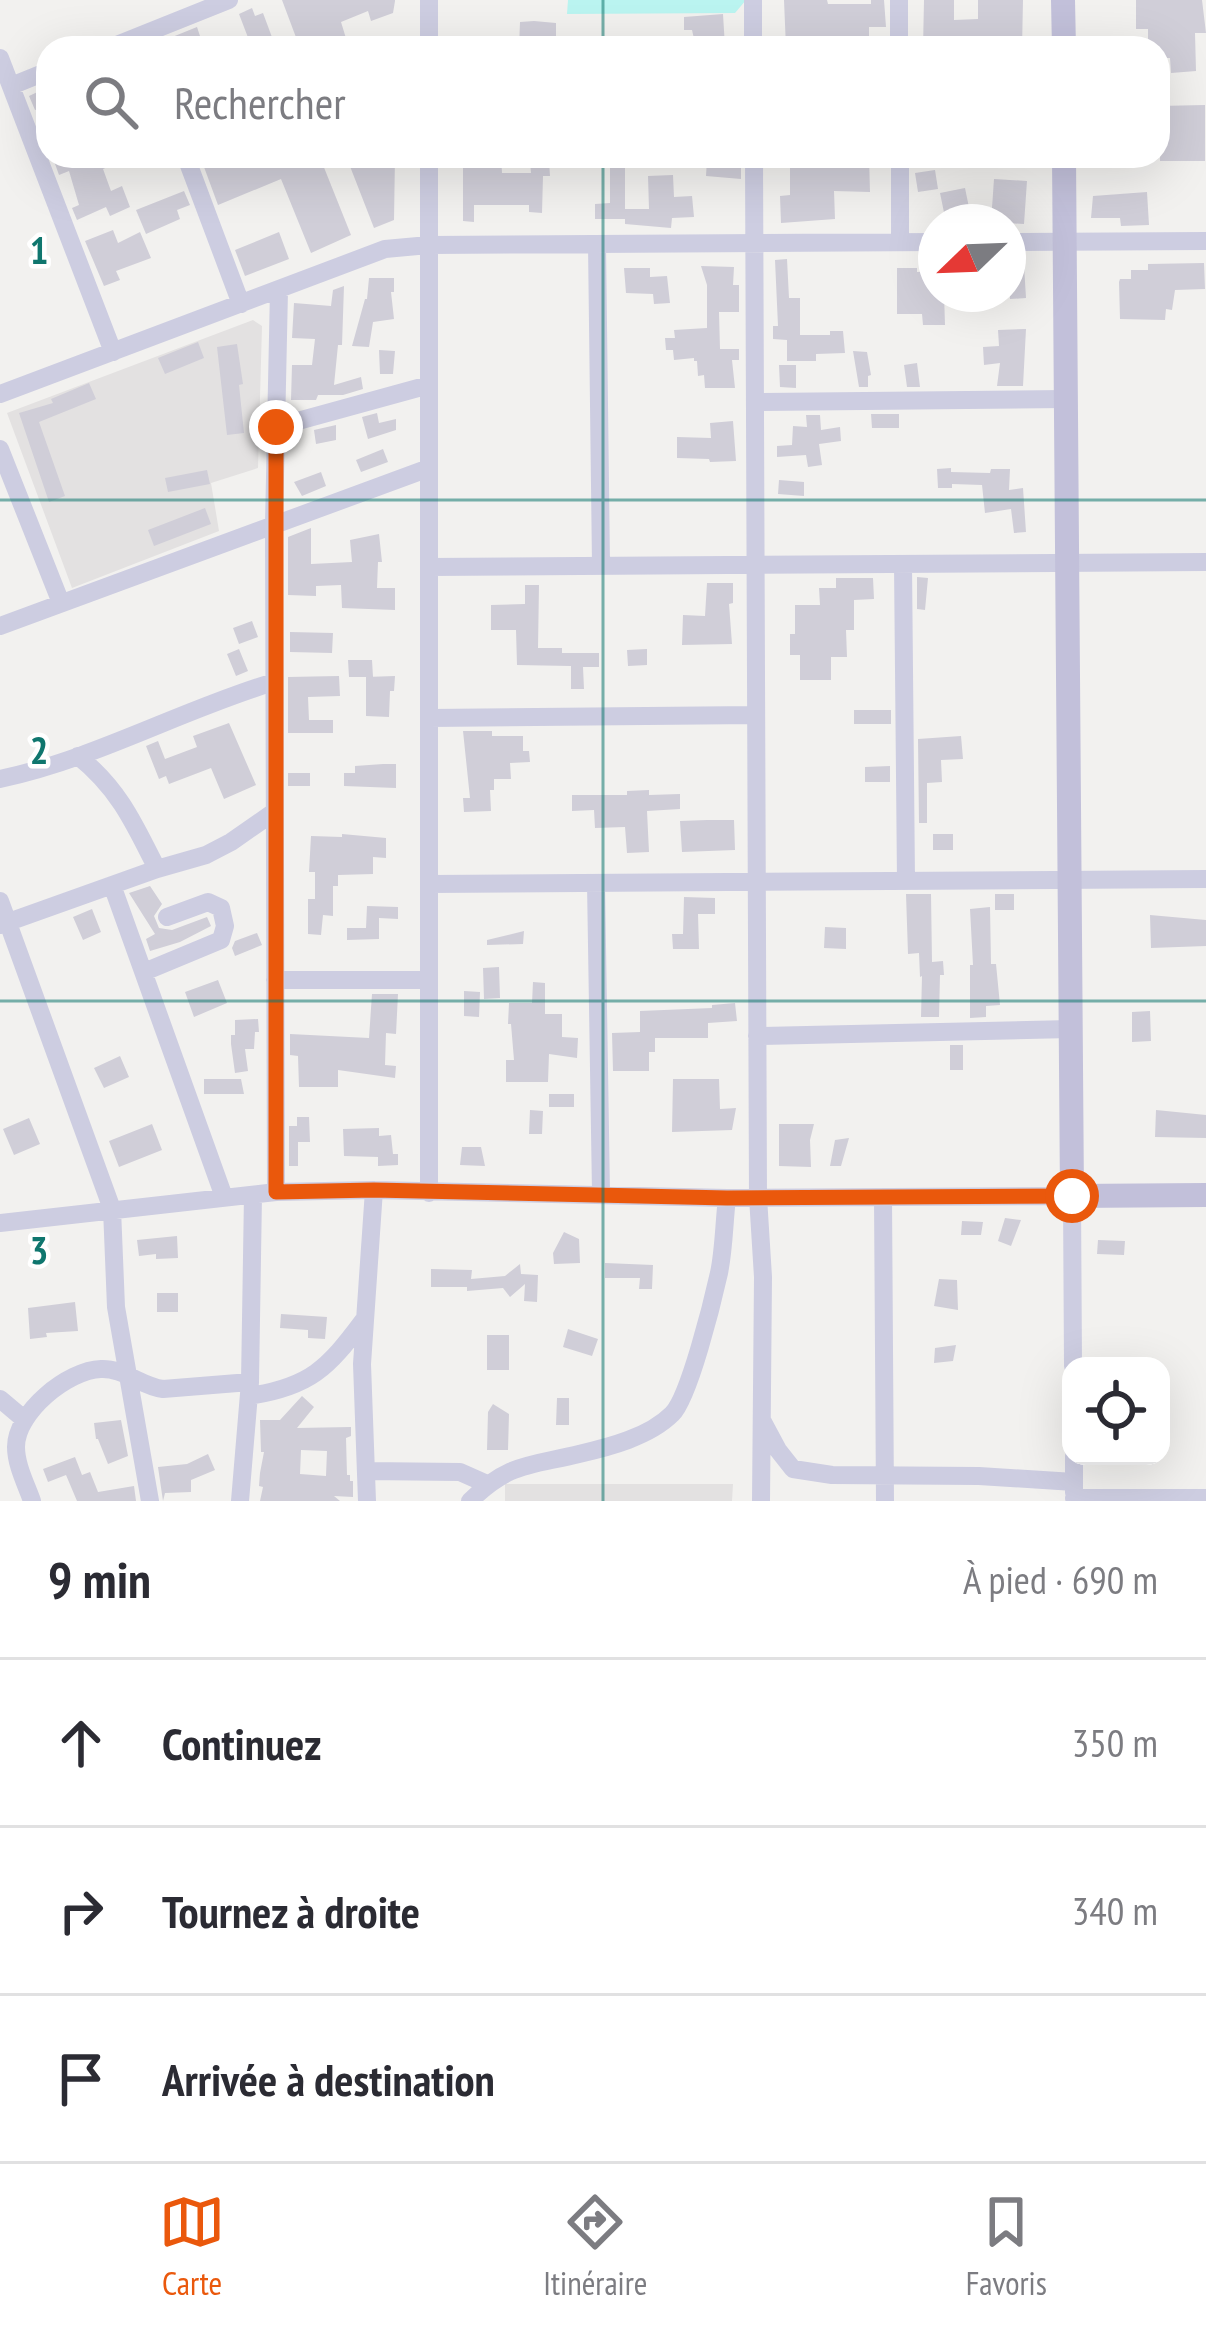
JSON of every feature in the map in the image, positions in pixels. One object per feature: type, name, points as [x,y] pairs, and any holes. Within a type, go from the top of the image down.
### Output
[{"type":"street","points":[[156,36],[230,0]]},
{"type":"street","points":[[429,0],[429,36]]},
{"type":"street","points":[[753,0],[753,36]]},
{"type":"street","points":[[899,0],[899,36]]},
{"type":"street","points":[[1063,0],[1064,36]]},
{"type":"street","points":[[0,58],[36,151]]},
{"type":"street","points":[[11,86],[36,76]]},
{"type":"street","points":[[42,168],[113,352]]},
{"type":"street","points":[[194,168],[241,304]]},
{"type":"street","points":[[429,168],[429,1192]]},
{"type":"street","points":[[754,168],[761,1501]]},
{"type":"street","points":[[900,168],[900,242]]},
{"type":"street","points":[[1064,168],[1073,1357]]},
{"type":"street","points":[[1026,242],[1206,241]]},
{"type":"street","points":[[0,394],[374,252],[429,244],[918,242]]},
{"type":"street","points":[[597,244],[601,565]]},
{"type":"street","points":[[276,1192],[274,524],[279,290]]},
{"type":"street","points":[[276,427],[429,385]]},
{"type":"street","points":[[755,402],[1066,400]]},
{"type":"street","points":[[0,449],[61,603]]},
{"type":"street","points":[[0,626],[429,468]]},
{"type":"street","points":[[429,566],[1206,562]]},
{"type":"street","points":[[903,564],[906,881]]},
{"type":"street","points":[[0,779],[37,771],[229,695],[274,682]]},
{"type":"street","points":[[429,718],[756,715]]},
{"type":"street","points":[[78,756],[118,795],[157,869]]},
{"type":"street","points":[[4,923],[218,850],[274,812]]},
{"type":"street","points":[[429,884],[1206,879]]},
{"type":"street","points":[[596,883],[601,1193]]},
{"type":"street","points":[[112,885],[224,1197]]},
{"type":"street","points":[[0,901],[4,923],[112,1209],[116,1307],[150,1501]]},
{"type":"street","points":[[144,972],[220,940],[225,926],[221,908],[208,902],[167,917]]},
{"type":"street","points":[[275,980],[429,980]]},
{"type":"street","points":[[758,1036],[1071,1029]]},
{"type":"street","points":[[367,1501],[362,1364],[374,1190]]},
{"type":"street","points":[[0,1223],[276,1192],[727,1198],[1206,1195]]},
{"type":"street","points":[[240,1501],[249,1389],[254,1195]]},
{"type":"street","points":[[883,1197],[885,1501]]},
{"type":"street","points":[[470,1501],[487,1484],[515,1468],[584,1453],[647,1432],[675,1412],[720,1270],[727,1198]]},
{"type":"street","points":[[32,1501],[16,1449],[17,1435],[44,1397],[73,1376],[100,1369],[164,1389],[300,1384],[321,1370],[363,1321]]},
{"type":"street","points":[[0,1399],[25,1420]]},
{"type":"street","points":[[762,1420],[793,1469],[832,1475],[979,1476],[1074,1494],[1206,1498]]},
{"type":"street","points":[[366,1471],[460,1472],[487,1484]]},
{"type":"shaded area","points":[[568,0],[746,0],[735,13],[567,14]]},
{"type":"shaded area","points":[[253,320],[262,326],[258,468],[211,483],[219,531],[72,588],[7,413]]},
{"type":"shaded area","points":[[505,1484],[733,1484],[732,1501],[505,1501]]},
{"type":"building","points":[[282,0],[395,0],[393,13],[371,21],[368,11],[341,22],[345,36],[296,36]]},
{"type":"building","points":[[784,0],[871,4],[871,0],[884,0],[886,27],[869,27],[869,36],[786,36]]},
{"type":"building","points":[[924,0],[954,0],[954,20],[978,19],[978,0],[1023,0],[1022,36],[923,36]]},
{"type":"building","points":[[1136,0],[1202,0],[1206,33],[1195,33],[1196,71],[1171,73],[1170,36],[1148,36],[1148,29],[1136,29]]},
{"type":"building","points":[[252,8],[255,16],[263,13],[272,36],[247,36],[239,14]]},
{"type":"building","points":[[723,14],[724,36],[693,36],[692,30],[684,30],[684,17]]},
{"type":"building","points":[[520,22],[556,23],[556,36],[519,36]]},
{"type":"building","points":[[197,27],[200,36],[175,36]]},
{"type":"building","points":[[1205,105],[1205,161],[1170,161],[1170,106]]},
{"type":"building","points":[[56,168],[105,168],[111,191],[122,186],[130,207],[110,216],[106,207],[77,220],[72,208],[79,205],[69,171],[59,175]]},
{"type":"building","points":[[204,168],[324,168],[351,235],[311,253],[281,179],[218,205]]},
{"type":"building","points":[[351,168],[395,168],[394,220],[374,228]]},
{"type":"building","points":[[463,168],[531,173],[531,168],[549,168],[550,176],[543,176],[542,213],[529,212],[529,205],[474,205],[474,222],[463,221]]},
{"type":"building","points":[[610,168],[625,168],[625,209],[649,209],[648,176],[673,175],[674,197],[692,196],[694,217],[672,218],[671,228],[595,219],[595,204],[610,203]]},
{"type":"building","points":[[706,168],[741,168],[741,179],[706,176]]},
{"type":"building","points":[[790,168],[869,168],[870,192],[834,191],[835,219],[781,223],[780,196],[790,195]]},
{"type":"building","points":[[935,170],[938,189],[918,192],[915,173]]},
{"type":"building","points":[[994,179],[1027,181],[1025,204],[992,204]]},
{"type":"building","points":[[965,188],[968,204],[942,204],[940,193]]},
{"type":"building","points":[[184,191],[190,205],[177,210],[180,219],[146,234],[136,210]]},
{"type":"building","points":[[1147,192],[1149,225],[1121,226],[1120,218],[1091,218],[1093,196]]},
{"type":"building","points":[[113,230],[118,243],[140,232],[151,258],[116,271],[120,280],[104,286],[85,241]]},
{"type":"building","points":[[279,232],[289,259],[245,276],[235,250]]},
{"type":"building","points":[[787,259],[789,298],[800,298],[800,335],[843,331],[845,353],[816,354],[816,361],[787,361],[787,340],[773,339],[773,326],[778,326],[775,260]]},
{"type":"building","points":[[1204,263],[1205,289],[1175,290],[1165,320],[1120,319],[1119,282],[1131,279],[1131,270],[1148,270],[1148,264]]},
{"type":"building","points":[[701,266],[734,267],[739,312],[719,312],[720,349],[739,349],[739,360],[732,360],[735,388],[705,388],[694,358],[674,360],[673,350],[666,350],[665,338],[675,338],[674,330],[707,328],[707,285]]},
{"type":"building","points":[[624,268],[650,268],[650,277],[667,276],[670,303],[654,304],[653,294],[626,293]]},
{"type":"building","points":[[897,268],[917,268],[918,312],[945,312],[945,325],[923,325],[922,314],[897,314]]},
{"type":"building","points":[[369,278],[394,278],[394,319],[373,322],[369,347],[352,346],[367,299]]},
{"type":"building","points":[[344,286],[342,345],[338,345],[334,385],[361,377],[363,389],[318,395],[316,400],[291,400],[292,365],[312,365],[315,339],[292,338],[294,303],[331,306],[333,290]]},
{"type":"building","points":[[1026,329],[1023,386],[997,386],[1000,363],[984,365],[983,347],[999,346],[998,330]]},
{"type":"building","points":[[198,342],[204,358],[165,374],[158,358]]},
{"type":"building","points":[[237,344],[244,433],[227,435],[217,347]]},
{"type":"building","points":[[379,350],[395,351],[393,374],[380,374]]},
{"type":"building","points":[[853,351],[867,352],[868,387],[859,387]]},
{"type":"building","points":[[917,363],[920,387],[907,387],[904,365]]},
{"type":"building","points":[[779,365],[796,365],[796,388],[780,387]]},
{"type":"building","points":[[89,383],[96,399],[39,422],[65,496],[49,502],[19,413],[53,403],[51,399]]},
{"type":"building","points":[[377,413],[379,423],[396,419],[396,430],[368,439],[362,417]]},
{"type":"building","points":[[871,414],[899,414],[899,428],[872,428]]},
{"type":"building","points":[[806,415],[820,415],[821,430],[840,427],[841,441],[819,444],[822,465],[808,467],[806,455],[777,457],[777,446],[792,445],[793,426],[807,427]]},
{"type":"building","points":[[733,421],[736,461],[677,458],[677,437],[711,438],[710,423]]},
{"type":"building","points":[[336,425],[336,440],[316,444],[314,430]]},
{"type":"building","points":[[383,449],[388,462],[361,472],[356,460]]},
{"type":"building","points":[[951,468],[951,472],[990,473],[991,469],[1010,469],[1009,490],[1023,488],[1026,532],[1014,533],[1011,509],[985,513],[982,485],[938,488],[937,469]]},
{"type":"building","points":[[207,470],[210,484],[168,492],[165,478]]},
{"type":"building","points":[[321,472],[326,486],[302,496],[294,482]]},
{"type":"building","points":[[779,480],[804,482],[804,496],[778,494]]},
{"type":"building","points":[[205,508],[211,524],[154,546],[148,530]]},
{"type":"building","points":[[311,528],[311,564],[352,562],[350,540],[379,534],[382,562],[378,562],[377,588],[395,588],[395,610],[342,608],[341,585],[316,586],[316,596],[288,595],[288,537]]},
{"type":"building","points":[[917,577],[928,578],[925,610],[917,609]]},
{"type":"building","points":[[836,578],[873,578],[874,599],[854,600],[854,630],[846,630],[847,657],[831,657],[831,680],[800,680],[800,655],[790,655],[795,605],[820,605],[819,588],[836,588]]},
{"type":"building","points":[[707,583],[733,583],[733,603],[729,604],[732,644],[682,645],[683,615],[705,616]]},
{"type":"building","points":[[525,585],[539,585],[538,648],[599,653],[599,667],[583,667],[584,689],[571,689],[571,666],[517,665],[516,630],[491,630],[491,605],[525,604]]},
{"type":"building","points":[[252,621],[258,637],[239,644],[233,628]]},
{"type":"building","points":[[290,632],[333,633],[332,653],[290,652]]},
{"type":"building","points":[[239,649],[248,671],[236,676],[227,654]]},
{"type":"building","points":[[647,649],[647,665],[628,666],[627,650]]},
{"type":"building","points":[[348,660],[372,660],[373,677],[349,677]]},
{"type":"building","points":[[339,676],[340,696],[308,697],[309,720],[333,720],[333,733],[288,733],[288,677]]},
{"type":"building","points":[[395,676],[389,717],[366,716],[366,677]]},
{"type":"building","points":[[854,710],[891,710],[891,724],[854,724]]},
{"type":"building","points":[[229,723],[256,785],[224,799],[211,768],[169,784],[166,776],[159,779],[146,746],[158,741],[165,759],[197,747],[193,736]]},
{"type":"building","points":[[463,731],[523,736],[523,751],[529,751],[530,762],[510,763],[511,779],[494,779],[491,811],[464,812],[463,798],[470,798]]},
{"type":"building","points":[[961,736],[963,759],[941,760],[942,782],[927,783],[927,823],[919,823],[918,739]]},
{"type":"building","points":[[396,764],[396,788],[344,786],[344,773],[355,773],[355,766]]},
{"type":"building","points":[[890,766],[890,782],[865,782],[865,767]]},
{"type":"building","points":[[288,773],[310,773],[310,786],[288,786]]},
{"type":"building","points":[[649,790],[649,795],[680,794],[680,809],[647,811],[649,852],[627,853],[625,827],[595,828],[594,810],[572,811],[572,795]]},
{"type":"building","points":[[734,820],[735,850],[682,852],[680,821]]},
{"type":"building","points":[[933,834],[953,834],[953,850],[933,850]]},
{"type":"building","points":[[311,836],[386,838],[386,858],[373,857],[373,874],[338,875],[338,886],[333,886],[333,916],[323,915],[321,935],[308,934],[308,899],[315,899],[315,872],[309,872]]},
{"type":"building","points":[[150,886],[162,904],[154,916],[159,928],[172,930],[207,917],[211,926],[150,951],[146,939],[155,934],[129,893]]},
{"type":"building","points":[[906,894],[931,894],[932,962],[943,961],[944,975],[940,975],[939,1017],[921,1017],[922,976],[919,953],[908,954]]},
{"type":"building","points":[[995,894],[1014,894],[1014,910],[995,910]]},
{"type":"building","points":[[684,897],[715,898],[715,914],[698,914],[699,949],[673,949],[672,934],[683,934]]},
{"type":"building","points":[[367,906],[398,907],[398,919],[379,918],[379,939],[347,940],[347,928],[366,928]]},
{"type":"building","points":[[990,907],[991,964],[996,964],[1000,1005],[986,1006],[986,1017],[970,1018],[970,909]]},
{"type":"building","points":[[92,909],[101,932],[83,940],[73,917]]},
{"type":"building","points":[[1150,915],[1206,920],[1206,946],[1151,948]]},
{"type":"building","points":[[825,927],[846,928],[846,949],[824,948]]},
{"type":"building","points":[[524,931],[523,944],[487,945],[487,940]]},
{"type":"building","points":[[257,933],[262,945],[235,956],[235,941]]},
{"type":"building","points":[[499,967],[500,998],[484,999],[483,968]]},
{"type":"building","points":[[218,980],[227,1003],[194,1017],[185,992]]},
{"type":"building","points":[[533,982],[545,983],[545,1014],[562,1014],[562,1037],[578,1038],[577,1058],[549,1054],[548,1082],[506,1082],[506,1060],[514,1060],[509,1003],[532,1003]]},
{"type":"building","points":[[464,991],[480,992],[479,1017],[464,1016]]},
{"type":"building","points":[[372,994],[398,994],[396,1034],[386,1033],[385,1065],[396,1066],[395,1078],[338,1070],[338,1087],[299,1087],[298,1056],[290,1055],[290,1034],[369,1038]]},
{"type":"building","points":[[735,1003],[737,1021],[708,1023],[708,1038],[655,1038],[649,1071],[613,1071],[612,1033],[640,1032],[640,1011]]},
{"type":"building","points":[[1150,1011],[1151,1041],[1132,1042],[1132,1012]]},
{"type":"building","points":[[258,1019],[254,1049],[245,1049],[248,1071],[235,1073],[231,1035],[235,1035],[235,1020]]},
{"type":"building","points":[[950,1045],[963,1045],[963,1070],[950,1070]]},
{"type":"building","points":[[120,1056],[129,1077],[104,1088],[94,1068]]},
{"type":"building","points":[[204,1079],[241,1079],[244,1094],[204,1094]]},
{"type":"building","points":[[673,1079],[719,1079],[720,1109],[736,1108],[732,1130],[672,1132]]},
{"type":"building","points":[[549,1094],[574,1094],[574,1107],[549,1107]]},
{"type":"building","points":[[530,1110],[543,1111],[542,1134],[529,1134]]},
{"type":"building","points":[[1156,1110],[1206,1115],[1206,1138],[1155,1137]]},
{"type":"building","points":[[297,1117],[309,1117],[310,1142],[298,1142],[298,1166],[289,1166],[289,1126],[297,1126]]},
{"type":"building","points":[[29,1118],[40,1144],[14,1155],[3,1129]]},
{"type":"building","points":[[152,1124],[162,1150],[119,1167],[109,1141]]},
{"type":"building","points":[[779,1124],[814,1124],[811,1167],[779,1166]]},
{"type":"building","points":[[379,1128],[379,1136],[391,1135],[398,1165],[378,1166],[378,1157],[344,1156],[343,1129]]},
{"type":"building","points":[[849,1138],[841,1166],[830,1166],[835,1140]]},
{"type":"building","points":[[462,1147],[481,1147],[485,1166],[460,1165]]},
{"type":"building","points":[[1005,1218],[1021,1220],[1011,1246],[998,1241]]},
{"type":"building","points":[[962,1221],[983,1222],[981,1235],[961,1235]]},
{"type":"building","points":[[564,1232],[579,1239],[580,1263],[554,1264],[553,1253]]},
{"type":"building","points":[[177,1236],[178,1258],[139,1256],[137,1240]]},
{"type":"building","points":[[1098,1240],[1125,1241],[1124,1255],[1097,1254]]},
{"type":"building","points":[[605,1263],[653,1265],[652,1289],[639,1289],[640,1278],[605,1278]]},
{"type":"building","points":[[520,1264],[521,1274],[538,1275],[537,1302],[524,1301],[525,1284],[510,1297],[503,1288],[431,1287],[431,1269],[472,1270],[471,1279],[505,1276]]},
{"type":"building","points":[[939,1279],[957,1280],[958,1310],[934,1306]]},
{"type":"building","points":[[157,1293],[178,1293],[178,1312],[157,1312]]},
{"type":"building","points":[[75,1302],[78,1331],[30,1339],[28,1308]]},
{"type":"building","points":[[281,1314],[327,1317],[325,1339],[308,1338],[308,1330],[280,1328]]},
{"type":"building","points":[[568,1329],[598,1339],[592,1356],[563,1347]]},
{"type":"building","points":[[487,1335],[509,1335],[509,1370],[487,1370]]},
{"type":"building","points":[[956,1345],[953,1361],[934,1363],[935,1348]]},
{"type":"building","points":[[302,1396],[314,1407],[297,1428],[351,1427],[351,1436],[346,1438],[347,1475],[353,1481],[353,1497],[260,1501],[264,1452],[260,1420],[280,1420]],"holes":[[[301,1450],[327,1451],[326,1476],[300,1474]]]},
{"type":"building","points":[[557,1398],[569,1398],[569,1425],[556,1425]]},
{"type":"building","points":[[493,1404],[509,1414],[508,1450],[487,1450],[488,1412]]},
{"type":"building","points":[[121,1420],[128,1456],[108,1464],[94,1423]]},
{"type":"building","points":[[208,1454],[215,1470],[191,1480],[191,1492],[165,1493],[163,1501],[158,1467],[187,1464]]},
{"type":"building","points":[[75,1457],[82,1475],[90,1472],[98,1492],[134,1486],[136,1501],[77,1501],[66,1475],[48,1482],[43,1469]]},
{"type":"route","points":[[276,427],[276,1192],[727,1198],[1072,1196]]}]
